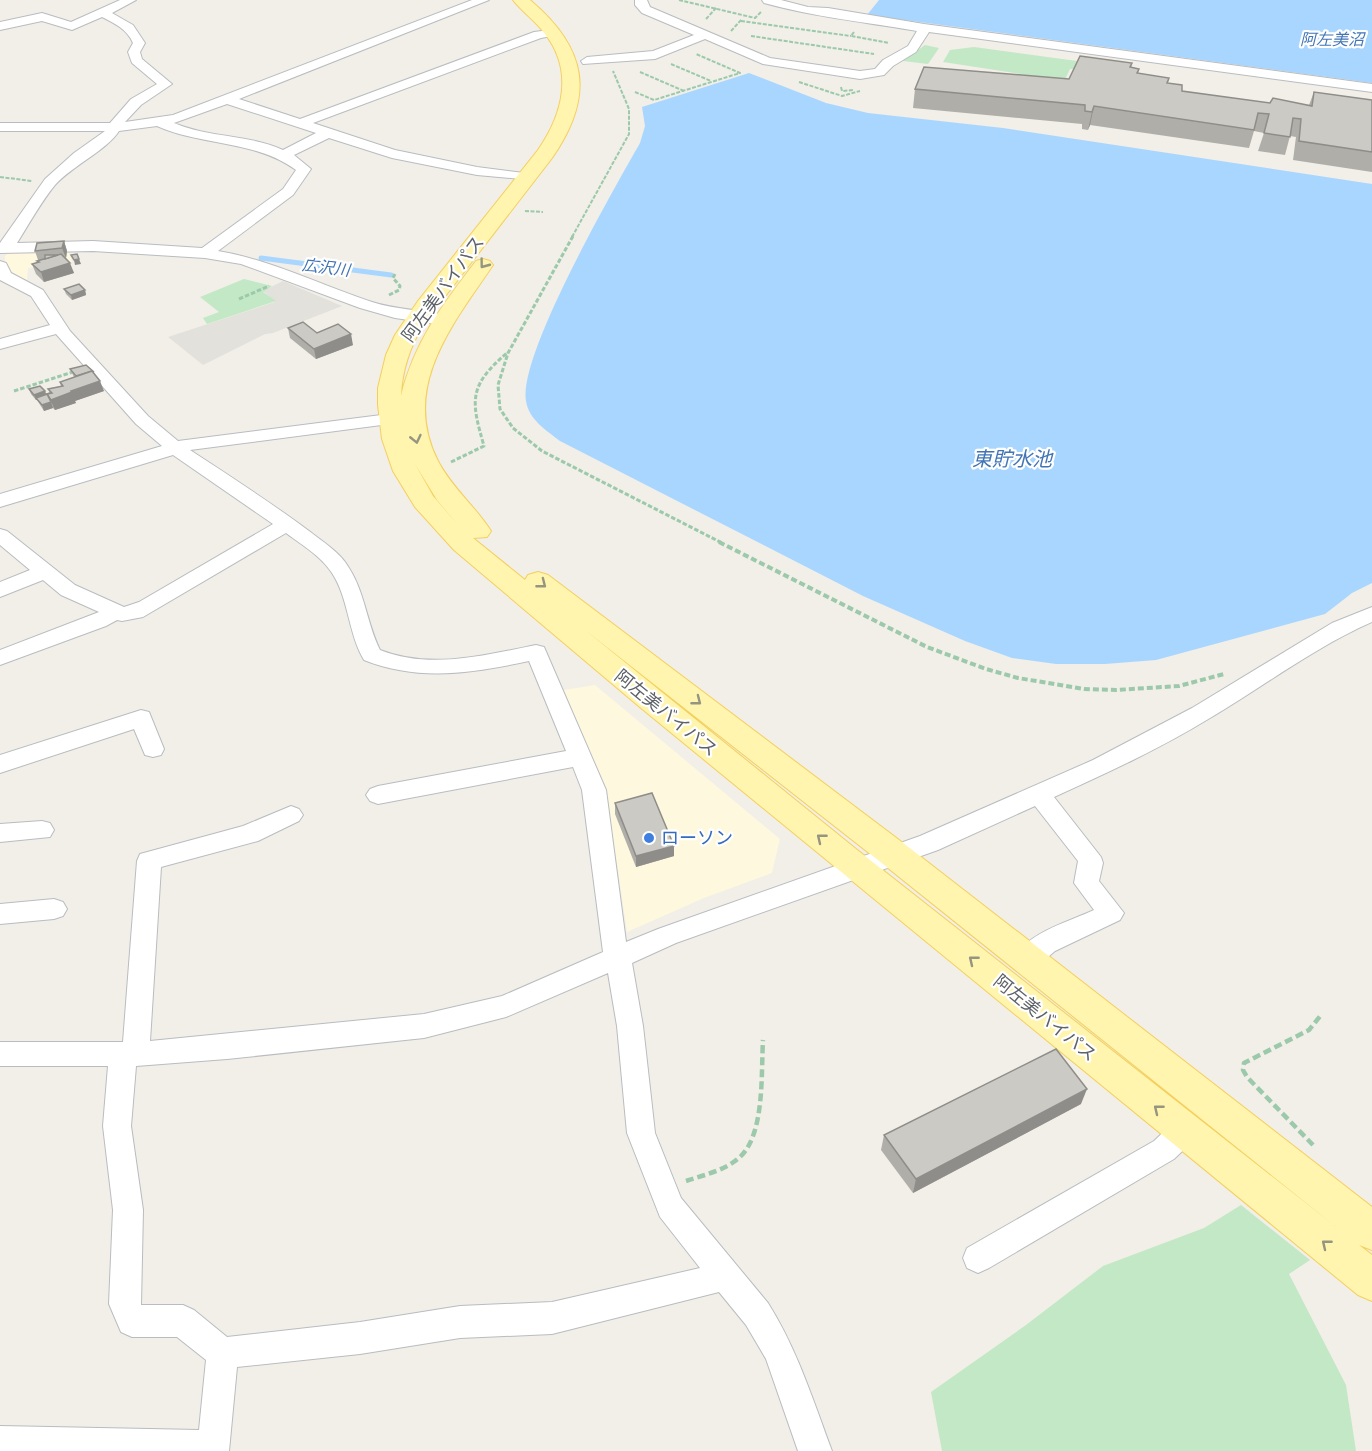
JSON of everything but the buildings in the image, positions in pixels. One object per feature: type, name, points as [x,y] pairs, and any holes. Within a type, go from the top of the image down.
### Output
[{"type":"main road","name":"阿左美バイパス","points":[[521,0],[553,32],[570,69],[571,96],[567,115],[556,136],[431,319],[412,397],[412,416],[419,449],[431,475],[454,506],[478,531],[514,562],[895,855],[1372,1231]]},
{"type":"main road","name":"阿左美バイパス","points":[[543,0],[573,30],[583,48],[598,60],[577,129],[532,211],[397,354],[391,382],[389,419],[400,458],[426,505],[454,535],[650,701],[1372,1281]]},
{"type":"street","points":[[0,26],[42,17],[72,26],[130,0]]},
{"type":"street","points":[[0,127],[115,127],[162,123],[229,100],[483,0]]},
{"type":"street","points":[[641,0],[641,5],[646,10],[702,31],[767,61],[860,75],[883,70],[888,63],[912,49],[923,34],[924,27]]},
{"type":"street","points":[[766,5],[1372,88]]},
{"type":"street","points":[[102,13],[118,21],[135,34],[139,43],[134,52],[136,60],[165,84],[136,102],[109,135],[50,182],[2,254],[5,276],[37,293],[59,328],[135,412],[175,448],[287,524],[328,555],[340,569],[348,584],[368,649],[372,655],[395,664],[438,667],[496,660],[536,652],[594,790],[616,957],[624,983],[630,1026],[641,1132],[670,1208],[769,1333],[779,1352],[815,1451]]},
{"type":"street","points":[[598,60],[655,55],[702,31]]},
{"type":"street","points":[[302,123],[538,34],[553,32]]},
{"type":"street","points":[[229,100],[392,154],[477,171],[527,177]]},
{"type":"street","points":[[162,123],[217,139],[253,144],[283,155],[304,169],[288,192],[205,253]]},
{"type":"street","points":[[283,155],[327,133]]},
{"type":"street","points":[[2,254],[105,246],[205,253],[245,260],[338,296],[394,313],[431,319]]},
{"type":"street","points":[[0,344],[59,328]]},
{"type":"street","points":[[0,501],[175,448],[389,419]]},
{"type":"street","points":[[0,535],[68,590],[122,614],[136,612],[217,567],[287,524]]},
{"type":"street","points":[[0,590],[43,572]]},
{"type":"street","points":[[0,658],[99,621],[114,612]]},
{"type":"street","points":[[0,1054],[130,1055],[424,1026],[506,1006],[616,957],[707,921],[895,855],[1101,766],[1200,714],[1339,628],[1372,614]]},
{"type":"street","points":[[0,764],[141,718],[153,749]]},
{"type":"street","points":[[378,795],[580,757]]},
{"type":"street","points":[[1026,960],[1046,944],[1111,913],[1086,883],[1091,863],[1089,857],[1038,793]]},
{"type":"street","points":[[291,815],[249,834],[149,861],[130,1055],[117,1126],[128,1210],[125,1304],[132,1321],[183,1321],[222,1353],[360,1338],[460,1322],[552,1318],[709,1281],[723,1273]]},
{"type":"street","points":[[0,833],[42,830]]},
{"type":"street","points":[[0,914],[54,909]]},
{"type":"street","points":[[978,1258],[1164,1150],[1185,1130]]},
{"type":"street","points":[[0,1443],[214,1449],[222,1353]]},
{"type":"path","points":[[679,0],[717,7],[742,14],[740,16],[755,18],[766,5]]},
{"type":"path","points":[[702,31],[717,7]]},
{"type":"path","points":[[737,34],[729,33],[745,16]]},
{"type":"path","points":[[741,21],[851,36]]},
{"type":"path","points":[[749,36],[881,55]]},
{"type":"path","points":[[635,92],[654,100],[740,73],[692,52]]},
{"type":"path","points":[[598,60],[629,109],[630,134],[508,353],[497,387],[500,404],[513,430],[536,448],[937,651],[983,668],[1019,678],[1131,690],[1179,686],[1230,672]]},
{"type":"path","points":[[640,72],[684,91]]},
{"type":"path","points":[[793,80],[842,96],[862,91]]},
{"type":"path","points":[[0,177],[50,182]]},
{"type":"path","points":[[393,278],[395,274]]},
{"type":"path","points":[[239,299],[265,288],[274,280]]},
{"type":"path","points":[[446,464],[484,446],[474,412],[478,386],[483,376],[508,353]]},
{"type":"path","points":[[14,391],[93,366]]},
{"type":"path","points":[[1297,1172],[1313,1152],[1314,1146],[1247,1077],[1243,1070],[1244,1063],[1309,1030],[1321,1015]]},
{"type":"path","points":[[663,1188],[723,1169],[741,1156],[750,1145],[756,1123],[764,1040]]},
{"type":"shaded area","points":[[68,250],[72,262],[28,268],[27,280],[8,274],[5,270],[5,256],[9,252]]},
{"type":"shaded area","points":[[283,281],[342,306],[265,334],[203,365],[168,337],[275,302],[263,291]]},
{"type":"shaded area","points":[[595,685],[780,839],[772,873],[704,898],[627,932],[607,797],[564,690]]},
{"type":"green space","points":[[925,45],[939,48],[928,64],[903,61]]},
{"type":"green space","points":[[974,47],[1077,61],[1074,69],[1070,69],[1063,84],[1060,80],[943,62],[950,50]]},
{"type":"green space","points":[[244,279],[272,286],[263,292],[276,301],[207,324],[203,318],[219,312],[200,297]]},
{"type":"green space","points":[[1241,1205],[1310,1260],[1289,1274],[1346,1385],[1356,1451],[942,1451],[931,1392],[1026,1325],[1103,1266],[1204,1228]]},
{"type":"water","name":"阿左美沼","points":[[879,0],[1372,0],[1372,83],[867,15]]},
{"type":"water","name":"東貯水池","points":[[749,73],[826,103],[868,113],[1003,128],[1372,184],[1372,583],[1352,593],[1325,614],[1156,660],[1105,664],[1056,664],[1012,658],[965,641],[863,596],[560,441],[544,429],[534,419],[526,401],[528,379],[537,348],[570,272],[640,143],[645,126],[642,107]]},
{"type":"waterway","name":"広沢川","points":[[261,258],[391,275]]},
{"type":"place","name":"ローソン","points":[[649,838]]}]
